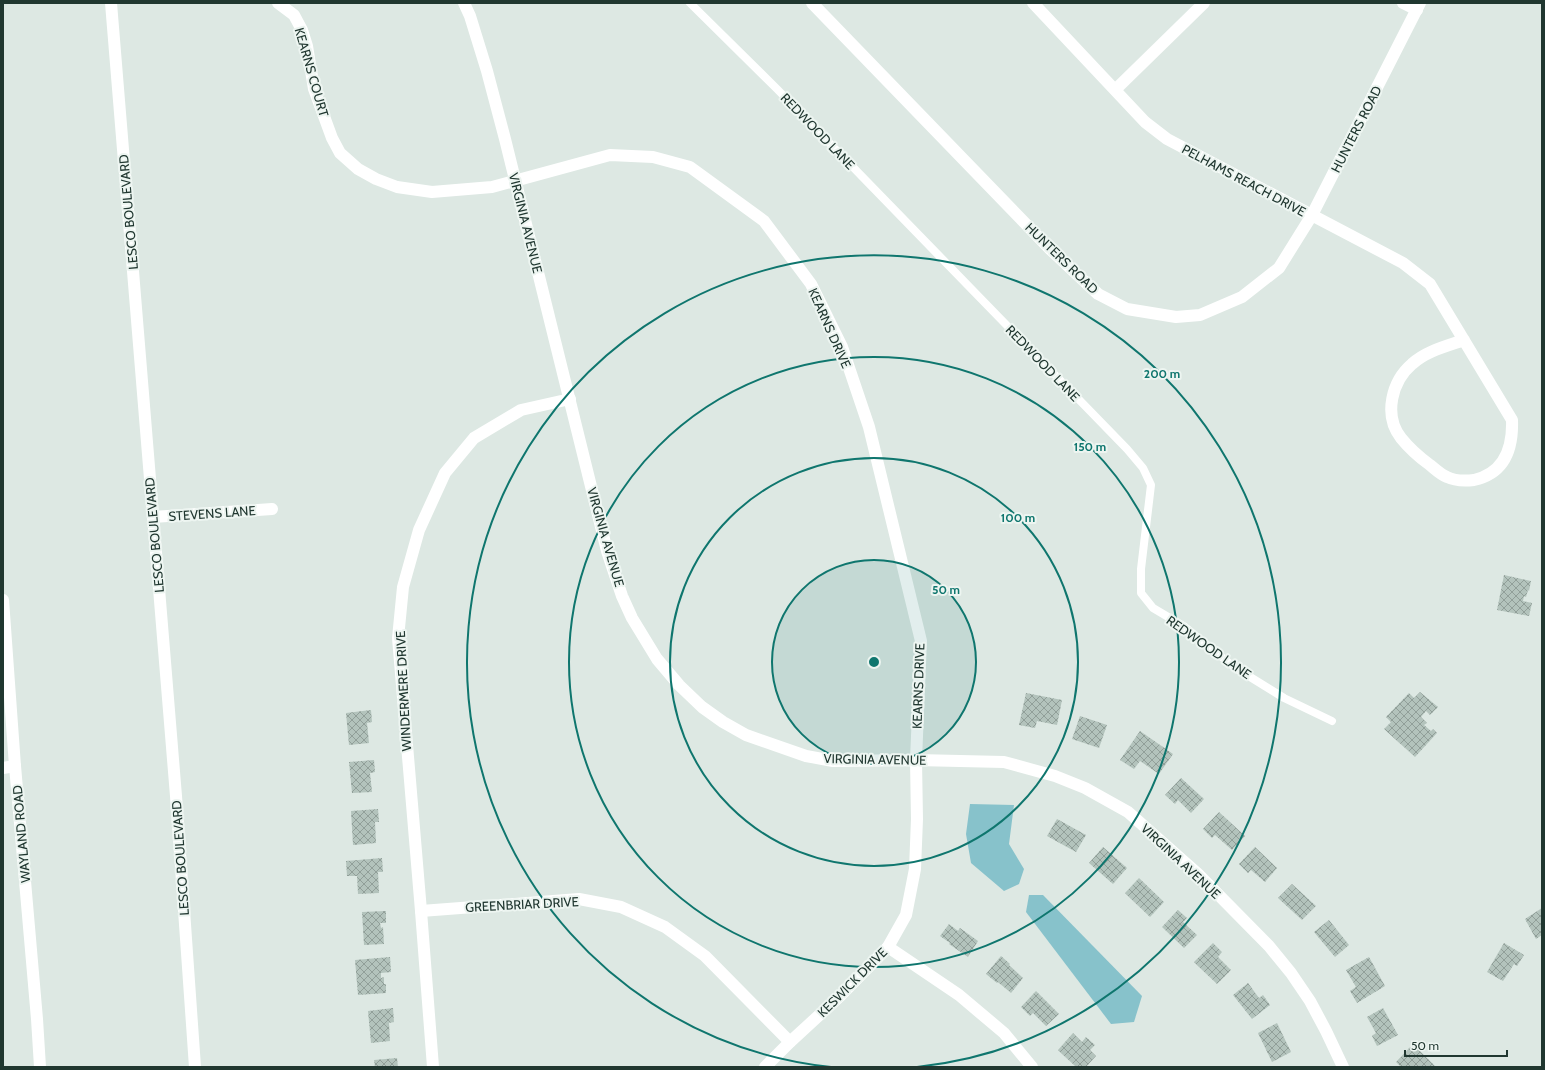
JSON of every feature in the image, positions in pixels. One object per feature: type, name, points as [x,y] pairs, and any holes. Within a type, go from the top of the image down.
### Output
[{"type":"street","name":"LESCO BOULEVARD","points":[[111,3],[176,796],[196,1067]]},
{"type":"street","name":"KEARNS COURT","points":[[278,3],[294,15],[302,30],[307,46],[314,89],[332,138],[340,153],[358,169],[376,179],[397,187],[432,192],[492,187],[515,182]]},
{"type":"street","name":"VIRGINIA AVENUE","points":[[464,3],[470,16],[487,71],[607,551],[622,596],[632,618],[658,659],[679,685],[702,707],[734,729],[746,735],[806,756],[833,762],[916,760],[1004,762],[1024,766],[1055,776],[1085,788],[1114,803],[1128,812],[1198,874],[1273,952],[1291,973],[1310,1001],[1343,1067]]},
{"type":"street","name":"HUNTERS ROAD","points":[[812,3],[1050,249],[1098,294],[1127,309],[1176,317],[1200,315],[1242,297],[1279,268],[1312,215],[1418,6]]},
{"type":"street","name":"PELHAMS REACH DRIVE","points":[[1033,3],[1116,89],[1145,122],[1167,139],[1403,263],[1430,284],[1464,340],[1512,420],[1513,435],[1510,448],[1497,470],[1484,477],[1459,481],[1447,477],[1417,456],[1400,437],[1393,423],[1391,410],[1393,394],[1400,376],[1412,363],[1427,354],[1464,340]]},
{"type":"street","points":[[1116,89],[1204,3]]},
{"type":"street","points":[[1403,3],[1418,6]]},
{"type":"street","name":"KEARNS DRIVE","points":[[515,182],[610,155],[653,157],[690,167],[764,221],[811,284],[842,347],[869,427],[921,641],[916,760]]},
{"type":"street","name":"WINDERMERE DRIVE","points":[[433,1067],[398,638],[403,587],[419,530],[445,473],[474,438],[521,410],[570,399]]},
{"type":"street","name":"STEVENS LANE","points":[[153,517],[272,509]]},
{"type":"street","name":"WAYLAND ROAD","points":[[3,600],[9,767],[37,1019],[40,1067]]},
{"type":"street","name":"KESWICK DRIVE","points":[[765,1067],[840,996],[888,946],[906,915],[915,869],[917,819],[916,760]]},
{"type":"street","name":"GREENBRIAR DRIVE","points":[[421,910],[579,899],[621,907],[664,927],[705,956],[790,1042]]},
{"type":"street","points":[[888,946],[964,999],[1004,1033],[1032,1067]]},
{"type":"lane","name":"REDWOOD LANE","points":[[690,3],[788,100],[1127,449],[1143,468],[1151,485],[1141,569],[1141,593],[1153,608],[1185,627],[1234,667],[1284,698],[1332,721]]},
{"type":"water","points":[[970,804],[1014,805],[1009,844],[1024,869],[1019,884],[1004,891],[971,863],[966,834]]},
{"type":"water","points":[[1029,895],[1043,895],[1142,996],[1134,1022],[1111,1024],[1026,912]]},
{"type":"building","points":[[1504,575],[1531,581],[1529,591],[1528,590],[1526,597],[1524,596],[1523,601],[1532,603],[1529,616],[1497,610]]},
{"type":"building","points":[[1420,692],[1438,707],[1430,715],[1426,711],[1421,717],[1427,723],[1424,725],[1431,731],[1433,729],[1437,733],[1415,757],[1384,729],[1391,722],[1386,717],[1409,693],[1414,698]]},
{"type":"building","points":[[1026,693],[1062,700],[1057,725],[1037,721],[1035,728],[1019,725]]},
{"type":"building","points":[[371,710],[372,722],[367,723],[369,743],[349,745],[346,713]]},
{"type":"building","points":[[1080,716],[1107,725],[1099,748],[1072,739]]},
{"type":"building","points":[[1140,731],[1173,754],[1159,774],[1140,761],[1134,769],[1120,760]]},
{"type":"building","points":[[374,760],[375,772],[370,773],[372,792],[352,793],[349,762]]},
{"type":"building","points":[[1181,778],[1204,799],[1191,813],[1178,800],[1175,804],[1165,795]]},
{"type":"building","points":[[378,809],[379,822],[375,822],[376,843],[353,845],[351,811]]},
{"type":"building","points":[[1219,812],[1245,836],[1232,850],[1215,835],[1212,838],[1203,829]]},
{"type":"building","points":[[1057,819],[1086,835],[1076,852],[1047,836]]},
{"type":"building","points":[[1103,847],[1127,868],[1113,884],[1089,863]]},
{"type":"building","points":[[1255,847],[1277,868],[1265,882],[1251,870],[1248,873],[1239,864]]},
{"type":"building","points":[[382,858],[383,872],[378,872],[379,893],[358,894],[357,876],[347,876],[346,861]]},
{"type":"building","points":[[1139,878],[1164,902],[1150,917],[1125,893]]},
{"type":"building","points":[[1292,884],[1316,906],[1302,920],[1278,898]]},
{"type":"building","points":[[1542,908],[1542,935],[1536,939],[1525,919]]},
{"type":"building","points":[[1178,910],[1187,918],[1183,922],[1197,935],[1184,948],[1162,927]]},
{"type":"building","points":[[386,911],[386,923],[380,923],[381,928],[383,927],[384,944],[364,945],[362,912]]},
{"type":"building","points":[[1329,920],[1349,945],[1335,957],[1314,932]]},
{"type":"building","points":[[949,924],[958,931],[960,928],[978,941],[968,957],[940,936]]},
{"type":"building","points":[[1213,943],[1222,952],[1218,957],[1231,970],[1217,984],[1194,962]]},
{"type":"building","points":[[1504,943],[1524,955],[1517,966],[1514,964],[1503,981],[1487,972]]},
{"type":"building","points":[[1001,956],[1023,978],[1011,993],[986,974]]},
{"type":"building","points":[[390,957],[391,972],[381,973],[381,978],[384,977],[384,984],[386,984],[386,993],[358,995],[355,960]]},
{"type":"building","points":[[1369,957],[1385,986],[1357,1003],[1350,991],[1356,987],[1346,970]]},
{"type":"building","points":[[1248,983],[1259,998],[1263,995],[1270,1005],[1252,1019],[1233,995]]},
{"type":"building","points":[[1036,991],[1059,1014],[1046,1026],[1033,1013],[1030,1016],[1021,1007]]},
{"type":"building","points":[[393,1008],[394,1022],[389,1023],[390,1041],[371,1043],[368,1011]]},
{"type":"building","points":[[1383,1008],[1398,1035],[1377,1046],[1372,1036],[1376,1033],[1367,1017]]},
{"type":"building","points":[[1277,1023],[1291,1052],[1272,1062],[1258,1033]]},
{"type":"building","points":[[1073,1033],[1082,1042],[1086,1037],[1095,1045],[1090,1050],[1096,1056],[1086,1067],[1074,1067],[1075,1066],[1058,1050]]},
{"type":"building","points":[[1413,1044],[1435,1066],[1434,1067],[1401,1067],[1396,1062]]},
{"type":"building","points":[[397,1058],[398,1067],[375,1067],[374,1060]]}]
